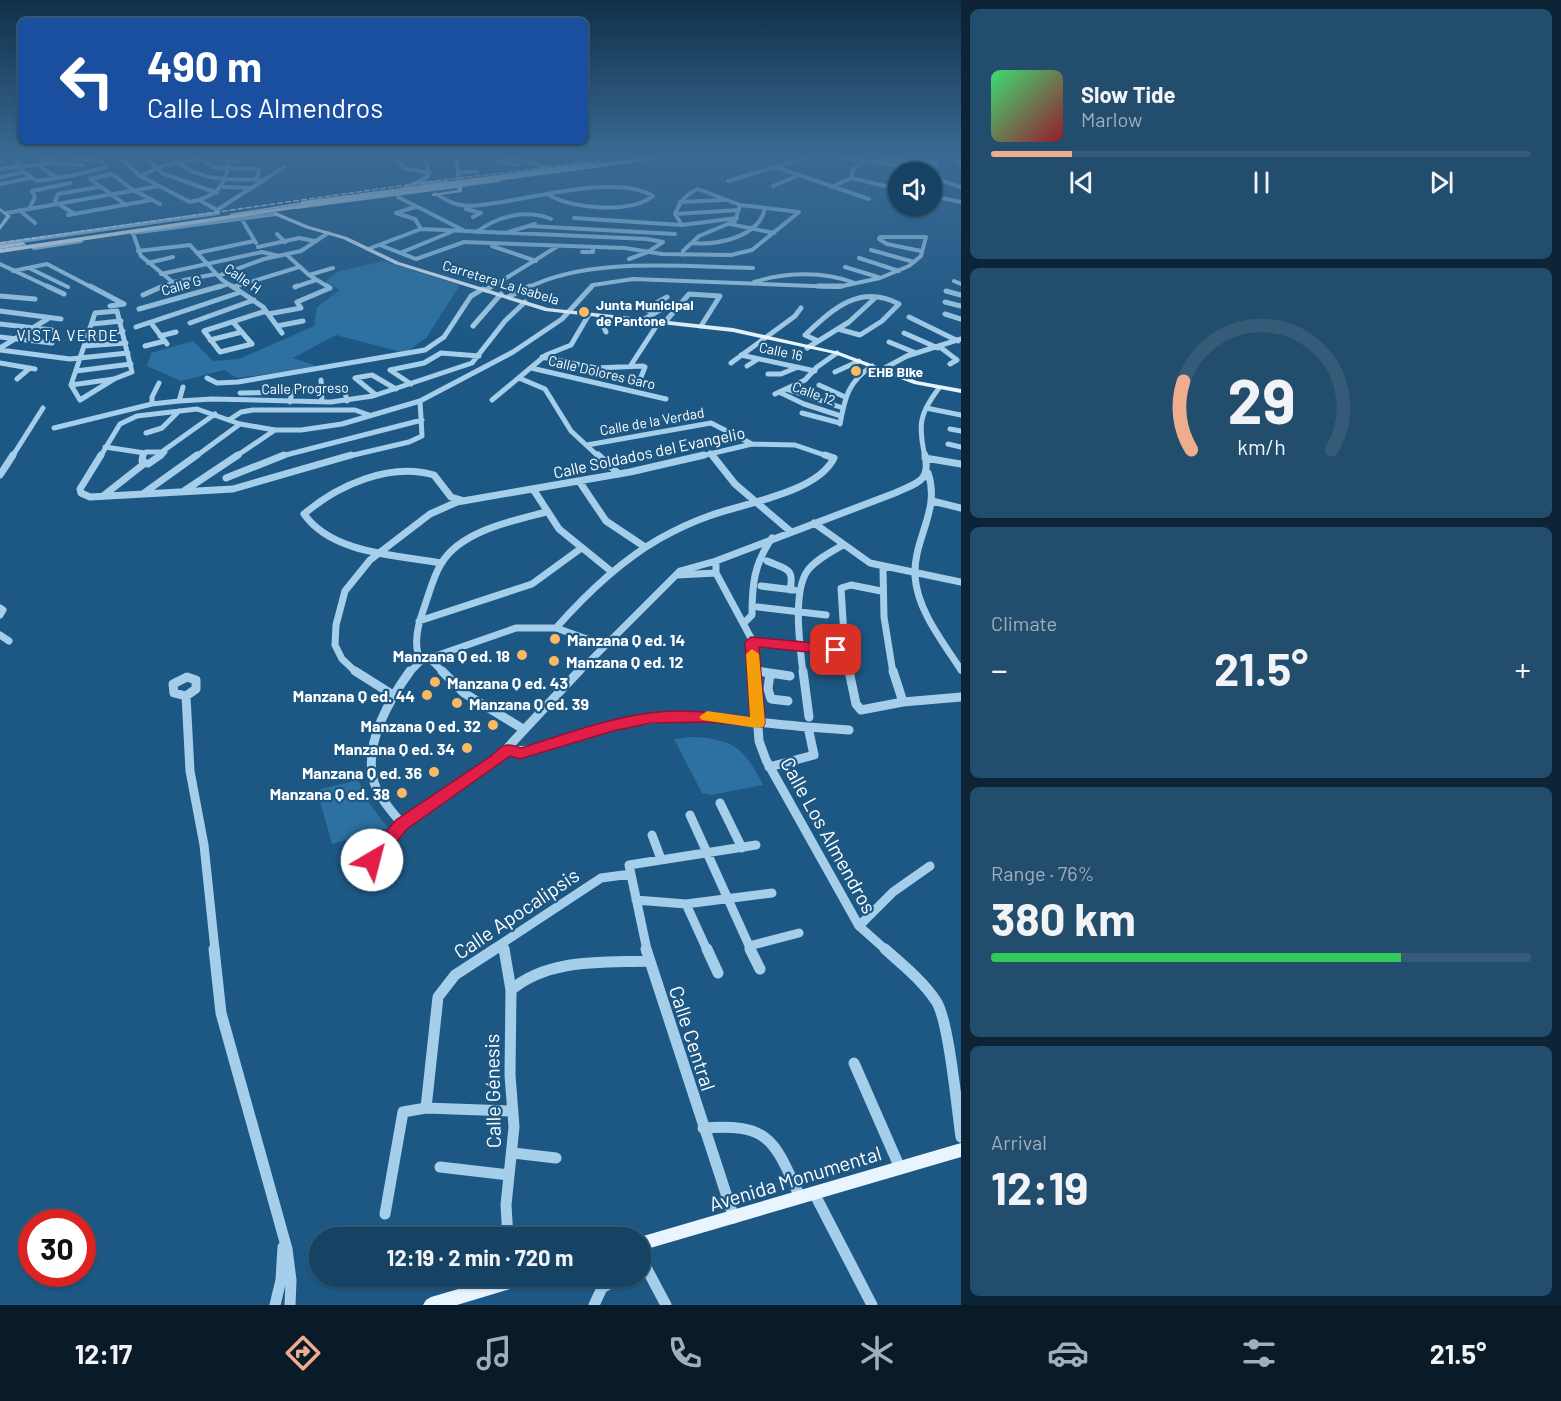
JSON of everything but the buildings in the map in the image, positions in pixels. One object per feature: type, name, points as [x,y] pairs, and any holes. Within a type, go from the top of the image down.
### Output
[{"type":"highway","points":[[21,246],[201,216]]},
{"type":"highway","points":[[0,248],[247,216]]},
{"type":"highway","points":[[179,224],[191,225]]},
{"type":"main road","points":[[0,228],[8,216]]},
{"type":"main road","points":[[241,217],[249,216]]},
{"type":"main road","points":[[202,221],[262,216]]},
{"type":"main road","name":"Carretera La Isabela","points":[[288,216],[345,238],[405,266],[567,314],[733,330],[765,339],[837,353],[930,386],[961,391]]},
{"type":"main road","name":"Avenida Monumental","points":[[651,1241],[961,1150]]},
{"type":"main road","points":[[431,1305],[487,1287]]},
{"type":"street","points":[[26,216],[35,223]]},
{"type":"street","points":[[0,248],[200,216]]},
{"type":"street","points":[[21,246],[50,246],[257,216]]},
{"type":"street","points":[[405,216],[415,219],[421,229]]},
{"type":"street","points":[[434,216],[467,232]]},
{"type":"street","points":[[477,232],[487,225],[518,216],[550,218],[502,234]]},
{"type":"street","points":[[676,216],[681,225]]},
{"type":"street","points":[[692,243],[725,244],[750,228],[763,216]]},
{"type":"street","points":[[380,245],[416,259],[453,244],[482,243],[559,246],[593,250],[637,249],[684,255],[745,253],[756,248],[794,216]]},
{"type":"street","points":[[241,217],[262,252]]},
{"type":"street","points":[[574,218],[681,225],[737,218]]},
{"type":"street","points":[[684,255],[683,251],[704,234],[730,224],[737,218]]},
{"type":"street","points":[[594,228],[596,220]]},
{"type":"street","points":[[730,224],[774,233]]},
{"type":"street","points":[[629,259],[648,252],[675,234],[681,225]]},
{"type":"street","points":[[530,226],[675,234]]},
{"type":"street","points":[[154,237],[162,228]]},
{"type":"street","points":[[368,249],[421,229],[647,239],[663,242]]},
{"type":"street","points":[[400,253],[453,231]]},
{"type":"street","points":[[133,233],[138,250],[148,263],[180,288]]},
{"type":"street","points":[[161,274],[262,252],[287,255],[301,251],[328,233]]},
{"type":"street","points":[[277,234],[285,242]]},
{"type":"street","points":[[258,247],[302,237],[315,241]]},
{"type":"street","points":[[420,401],[422,436],[410,442],[320,463],[247,486],[103,497],[84,495],[80,489],[120,423],[125,420],[179,411],[204,410],[229,420],[275,430],[328,426],[420,401],[513,352],[567,314],[585,291],[593,285],[633,279],[832,287],[880,278],[898,271],[914,262],[921,251],[926,237],[879,239],[887,244],[921,251]]},
{"type":"street","points":[[196,253],[254,241]]},
{"type":"street","points":[[482,243],[536,261]]},
{"type":"street","name":"Calle H","points":[[138,250],[188,244],[217,275],[254,300],[267,312],[282,333]]},
{"type":"street","points":[[207,378],[217,383],[238,382],[416,353],[444,338],[471,296],[559,246]]},
{"type":"street","points":[[582,252],[593,250],[604,253]]},
{"type":"street","points":[[871,250],[914,262]]},
{"type":"street","points":[[143,295],[173,282],[217,275],[279,255]]},
{"type":"street","points":[[232,322],[251,346],[219,352],[204,331],[232,322],[267,312],[301,308],[297,302],[330,288],[309,275],[287,255]]},
{"type":"street","points":[[148,263],[172,257]]},
{"type":"street","points":[[859,258],[898,271]]},
{"type":"street","points":[[0,264],[64,294]]},
{"type":"street","points":[[13,271],[48,265],[124,304],[100,307]]},
{"type":"street","points":[[234,287],[299,267]]},
{"type":"street","points":[[508,297],[559,274],[628,267],[753,268]]},
{"type":"street","points":[[845,267],[880,278]]},
{"type":"street","points":[[29,268],[68,286]]},
{"type":"street","points":[[309,275],[333,268]]},
{"type":"street","points":[[752,282],[773,277],[835,277],[855,283]]},
{"type":"street","points":[[314,295],[298,286],[316,280]]},
{"type":"street","points":[[954,281],[961,284]]},
{"type":"street","name":"Calle G","points":[[139,309],[229,284]]},
{"type":"street","points":[[946,291],[961,295]]},
{"type":"street","points":[[136,327],[241,292]]},
{"type":"street","points":[[473,326],[501,294]]},
{"type":"street","points":[[631,365],[662,322],[689,294],[720,296],[701,326]]},
{"type":"street","points":[[0,296],[35,299]]},
{"type":"street","points":[[653,314],[646,309],[667,297]]},
{"type":"street","points":[[818,341],[805,335],[841,303],[874,299],[891,300],[898,306],[882,321],[860,335],[838,329]]},
{"type":"street","points":[[807,348],[838,329],[874,299]]},
{"type":"street","points":[[190,323],[254,300]]},
{"type":"street","name":"Calle Progreso","points":[[54,428],[152,404],[179,401],[212,399],[322,402],[347,401],[376,395],[467,366],[478,356],[504,321],[525,302]]},
{"type":"street","points":[[945,302],[961,306]]},
{"type":"street","points":[[157,305],[171,314]]},
{"type":"street","points":[[643,320],[665,307]]},
{"type":"street","points":[[731,363],[765,339],[801,308]]},
{"type":"street","points":[[0,310],[61,319]]},
{"type":"street","points":[[117,311],[132,372],[114,379],[80,400],[71,385],[96,313],[117,311]]},
{"type":"street","points":[[945,314],[961,319]]},
{"type":"street","points":[[492,400],[542,357],[571,345],[588,316]]},
{"type":"street","points":[[599,317],[606,332]]},
{"type":"street","points":[[909,317],[960,340]]},
{"type":"street","points":[[0,349],[14,338],[49,318]]},
{"type":"street","points":[[92,324],[121,321]]},
{"type":"street","points":[[277,326],[303,321]]},
{"type":"street","points":[[145,346],[166,343],[151,323]]},
{"type":"street","points":[[0,324],[51,330]]},
{"type":"street","points":[[88,336],[123,332]]},
{"type":"street","points":[[160,336],[176,332]]},
{"type":"street","points":[[210,340],[242,332]]},
{"type":"street","points":[[904,333],[939,347],[956,357],[957,360],[950,364]]},
{"type":"street","points":[[0,336],[52,343]]},
{"type":"street","points":[[881,370],[916,353],[960,340]]},
{"type":"street","points":[[889,342],[916,353]]},
{"type":"street","points":[[84,346],[126,343]]},
{"type":"street","points":[[0,349],[79,358],[128,353]]},
{"type":"street","points":[[411,384],[390,370],[424,363],[441,353],[478,356]]},
{"type":"street","points":[[786,389],[805,380],[837,353]]},
{"type":"street","name":"Calle 16","points":[[741,355],[815,371]]},
{"type":"street","points":[[542,357],[596,368],[631,365],[645,368],[641,377]]},
{"type":"street","points":[[747,366],[758,358]]},
{"type":"street","points":[[835,372],[859,361]]},
{"type":"street","points":[[0,363],[32,368],[17,379]]},
{"type":"street","points":[[76,371],[131,364]]},
{"type":"street","points":[[784,364],[768,374],[781,374],[799,367]]},
{"type":"street","points":[[802,412],[840,424],[845,396],[853,378],[872,366]]},
{"type":"street","name":"Calle Dolores Garo","points":[[531,368],[666,399]]},
{"type":"street","points":[[376,395],[356,378],[372,375],[396,389]]},
{"type":"street","points":[[519,378],[537,385],[550,394],[571,431],[619,474]]},
{"type":"street","points":[[71,385],[114,379]]},
{"type":"street","points":[[321,380],[322,402]]},
{"type":"street","points":[[152,404],[153,394],[159,383]]},
{"type":"street","points":[[819,385],[845,396]]},
{"type":"street","points":[[930,386],[930,399]]},
{"type":"street","points":[[179,401],[183,387]]},
{"type":"street","points":[[321,389],[344,387],[347,401]]},
{"type":"street","points":[[939,388],[926,408],[919,435],[933,485],[932,501],[915,574],[924,608],[961,670]]},
{"type":"street","points":[[786,389],[843,408]]},
{"type":"street","name":"Calle 12","points":[[786,389],[777,393],[842,416]]},
{"type":"street","points":[[240,393],[292,392],[290,402]]},
{"type":"street","points":[[0,475],[43,408]]},
{"type":"street","points":[[926,408],[961,415]]},
{"type":"street","points":[[229,420],[242,412],[253,410],[355,410],[369,415]]},
{"type":"street","points":[[146,433],[162,428],[179,411]]},
{"type":"street","points":[[103,497],[144,464],[157,460],[164,451],[215,414]]},
{"type":"street","points":[[226,478],[277,456],[288,448],[308,447],[422,420]]},
{"type":"street","points":[[142,494],[240,423]]},
{"type":"street","name":"Calle de la Verdad","points":[[587,445],[609,439],[711,423],[752,444]]},
{"type":"street","points":[[950,429],[961,431]]},
{"type":"street","points":[[183,492],[275,430]]},
{"type":"street","name":"Calle Soldados del Evangelio","points":[[393,694],[351,668],[337,651],[335,642],[343,594],[360,569],[435,510],[467,500],[619,474],[752,444],[795,444],[834,458],[827,469],[806,483],[755,501]]},
{"type":"street","points":[[948,444],[961,447]]},
{"type":"street","points":[[105,447],[145,453],[164,451]]},
{"type":"street","points":[[144,464],[142,456],[145,453]]},
{"type":"street","points":[[710,453],[727,475],[790,531]]},
{"type":"street","points":[[925,458],[961,464]]},
{"type":"street","points":[[441,563],[328,539],[306,520],[304,514],[342,490],[398,472],[432,474],[443,483],[453,499],[467,500]]},
{"type":"street","points":[[372,860],[402,824],[496,760],[604,645],[677,575],[691,566],[716,561],[790,531],[896,493],[923,479],[928,473]]},
{"type":"street","points":[[579,481],[606,521],[645,548]]},
{"type":"street","points":[[533,489],[559,529],[580,549],[612,572]]},
{"type":"street","points":[[556,628],[612,572],[645,548],[684,525],[755,501]]},
{"type":"street","points":[[932,501],[961,508]]},
{"type":"street","points":[[523,729],[464,693],[416,652],[419,621],[441,563],[466,540],[486,528],[546,512]]},
{"type":"street","points":[[814,523],[862,559],[883,567],[961,582]]},
{"type":"street","points":[[744,623],[752,615],[754,564],[773,538]]},
{"type":"street","points":[[809,717],[801,647],[801,591],[806,572],[843,545]]},
{"type":"street","points":[[419,621],[532,584],[580,549]]},
{"type":"street","name":"Calle Los Almendros","points":[[716,561],[716,573],[744,623],[751,642],[759,741],[769,767],[859,926],[914,975],[938,1003],[947,1040],[961,1137]]},
{"type":"street","points":[[767,561],[790,571],[793,577],[790,590]]},
{"type":"street","points":[[883,567],[881,591],[888,640],[903,702]]},
{"type":"street","points":[[677,575],[716,573]]},
{"type":"street","points":[[881,591],[851,585],[842,588],[845,651],[857,708],[865,710],[903,702],[914,704],[961,697]]},
{"type":"street","points":[[761,586],[801,591]]},
{"type":"street","points":[[758,607],[826,615]]},
{"type":"street","points":[[0,608],[3,609],[0,615]]},
{"type":"street","points":[[402,824],[377,790],[371,766],[373,741],[393,694],[425,659],[516,628],[556,628],[604,645]]},
{"type":"street","points":[[0,635],[9,640]]},
{"type":"street","points":[[751,642],[845,651]]},
{"type":"street","points":[[754,671],[790,676]]},
{"type":"street","points":[[770,673],[771,699],[788,701]]},
{"type":"street","points":[[186,696],[190,771],[204,845],[221,1013],[283,1236],[290,1271],[290,1305]]},
{"type":"street","points":[[507,749],[520,753],[613,725],[651,718],[706,717],[849,730]]},
{"type":"street","points":[[769,767],[814,755],[808,727]]},
{"type":"street","points":[[720,803],[742,848]]},
{"type":"street","points":[[690,815],[726,900],[760,969]]},
{"type":"street","points":[[652,835],[661,859]]},
{"type":"street","name":"Calle Apocalipsis","points":[[426,1108],[437,1004],[441,992],[455,975],[601,878],[661,859],[756,845]]},
{"type":"street","points":[[859,926],[893,892],[930,866]]},
{"type":"street","name":"Calle Central","points":[[630,870],[649,961],[734,1218]]},
{"type":"street","points":[[636,900],[686,904],[772,893]]},
{"type":"street","points":[[686,904],[718,973]]},
{"type":"street","points":[[749,946],[799,933]]},
{"type":"street","name":"Calle Génesis","points":[[503,944],[512,990],[510,1075],[513,1153],[506,1205],[507,1227]]},
{"type":"street","points":[[512,990],[527,977],[549,969],[649,961]]},
{"type":"street","points":[[854,1063],[900,1168]]},
{"type":"street","points":[[385,1214],[403,1112],[426,1108],[513,1111]]},
{"type":"street","points":[[704,1128],[738,1125],[750,1127],[764,1135],[777,1149],[807,1195],[872,1305]]},
{"type":"street","points":[[513,1153],[556,1158]]},
{"type":"street","points":[[440,1167],[509,1175]]},
{"type":"street","points":[[275,1305],[281,1280],[283,1236]]},
{"type":"street","points":[[651,1279],[666,1305]]},
{"type":"street","points":[[594,1305],[604,1287]]},
{"type":"shaded area","points":[[383,261],[460,285],[426,338],[405,353],[336,335],[293,358],[319,367],[237,378],[224,370],[181,381],[147,366],[151,353],[193,341],[213,361],[239,359],[314,326],[317,307],[340,290],[325,282],[337,272]]},
{"type":"shaded area","points":[[691,737],[717,740],[736,748],[750,762],[763,785],[711,795],[702,793],[674,739]]},
{"type":"shaded area","points":[[358,780],[369,803],[388,828],[332,844],[317,790]]},
{"type":"railway","points":[[0,243],[190,216]]},
{"type":"slow traffic","points":[[707,717],[757,723],[752,654]]},
{"type":"place","name":"Junta Municipal de Pantone","points":[[584,312]]},
{"type":"place","name":"EHB Bike","points":[[856,371]]},
{"type":"place","name":"Manzana Q ed. 14","points":[[555,639]]},
{"type":"place","name":"Manzana Q ed. 18","points":[[522,655]]},
{"type":"place","name":"Manzana Q ed. 12","points":[[554,661]]},
{"type":"place","name":"Manzana Q ed. 43","points":[[435,682]]},
{"type":"place","name":"Manzana Q ed. 44","points":[[427,695]]},
{"type":"place","name":"Manzana Q ed. 39","points":[[457,703]]},
{"type":"place","name":"Manzana Q ed. 32","points":[[493,725]]},
{"type":"place","name":"Manzana Q ed. 34","points":[[467,748]]},
{"type":"place","name":"Manzana Q ed. 36","points":[[434,772]]},
{"type":"place","name":"Manzana Q ed. 38","points":[[402,793]]},
{"type":"district","name":"VISTA VERDE","points":[[68,335]]},
{"type":"route","points":[[372,860],[402,824],[496,760],[507,749],[520,753],[613,725],[668,716],[706,717],[757,723],[751,642],[836,650]]}]
